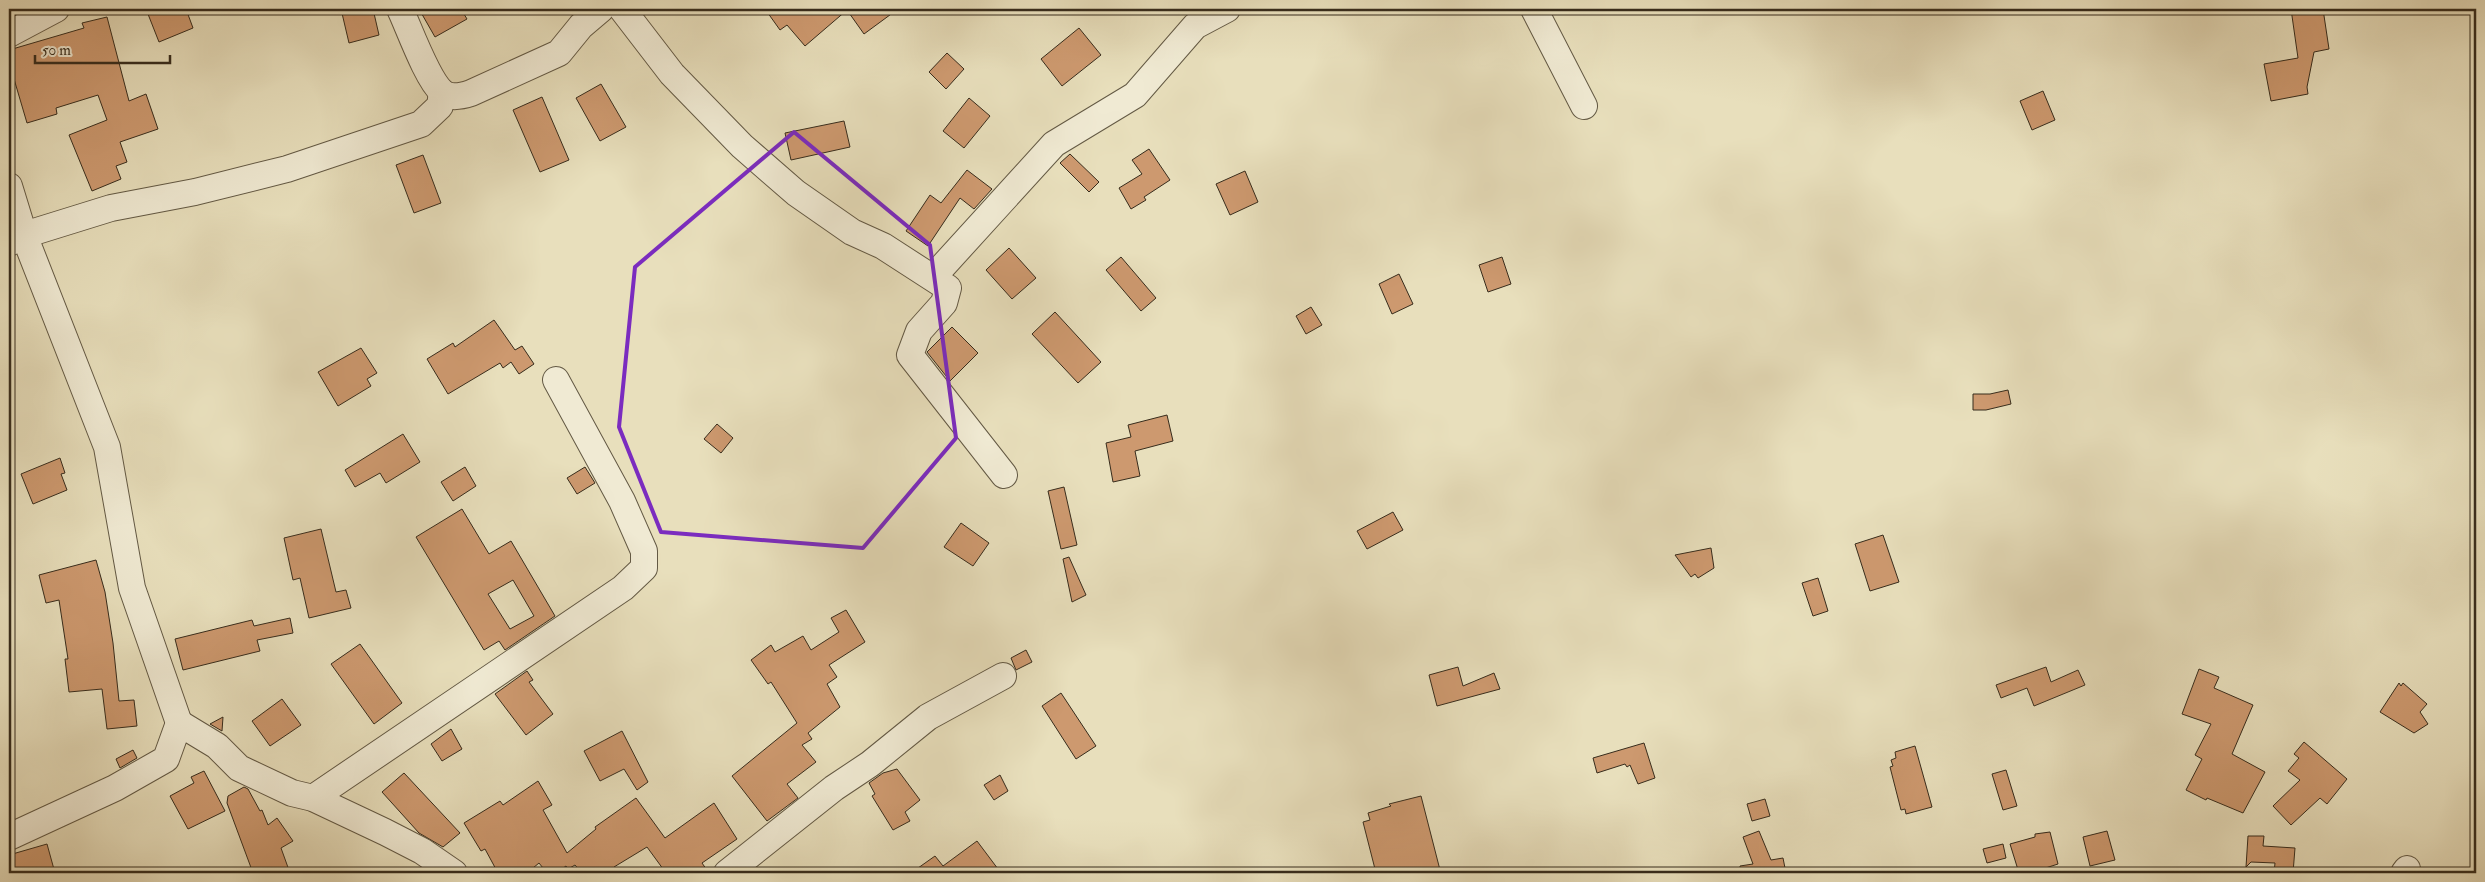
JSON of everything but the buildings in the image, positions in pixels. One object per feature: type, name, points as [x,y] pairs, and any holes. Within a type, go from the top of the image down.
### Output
[{"type":"street","points":[[9,34],[56,9]]},
{"type":"street","points":[[400,9],[426,68],[442,92],[456,97],[471,93],[559,53],[581,26],[601,9]]},
{"type":"street","points":[[622,9],[672,74],[742,146],[796,193],[852,232],[883,246],[948,288],[944,303],[919,331],[910,355],[1004,475]]},
{"type":"street","points":[[933,277],[1054,144],[1135,96],[1195,26],[1227,9]]},
{"type":"street","points":[[1534,9],[1584,106]]},
{"type":"street","points":[[16,239],[111,208],[195,192],[287,169],[421,124],[440,106],[442,92]]},
{"type":"street","points":[[9,186],[16,239],[106,447],[132,588],[179,723],[166,759],[115,788],[9,837]]},
{"type":"street","points":[[313,798],[623,588],[644,568],[644,550],[622,501],[556,380]]},
{"type":"street","points":[[727,873],[834,788],[870,764],[928,717],[1003,676]]},
{"type":"street","points":[[179,723],[217,746],[240,768],[292,794],[313,798],[422,851],[454,873]]},
{"type":"highlighted area","points":[[794,132],[930,245],[956,438],[863,548],[661,532],[619,427],[635,267]]}]
